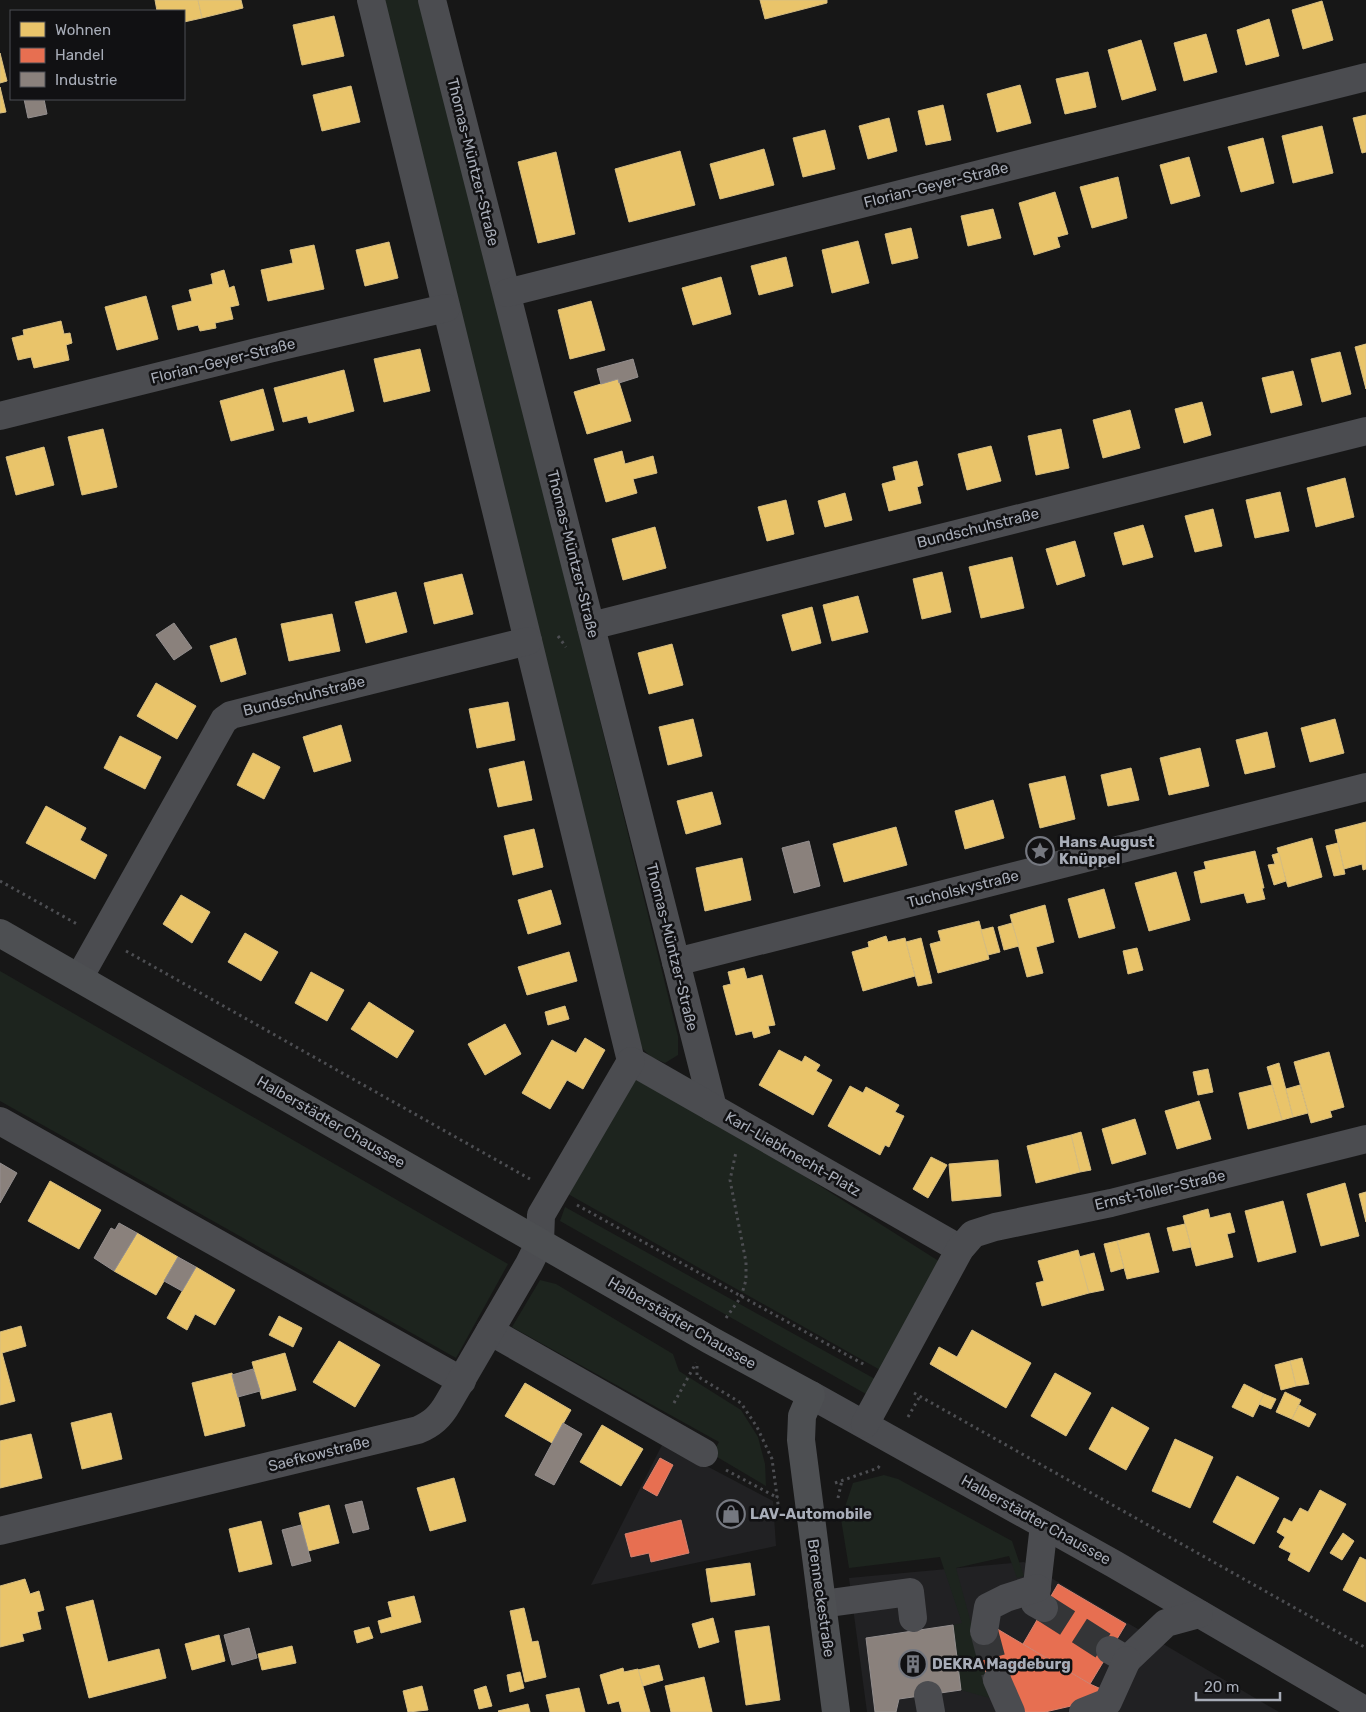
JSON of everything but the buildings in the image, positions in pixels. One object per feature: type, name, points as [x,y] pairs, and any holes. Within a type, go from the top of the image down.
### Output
[{"type":"main road","name":"Halberstädter Chaussee","points":[[0,933],[710,1340],[811,1395]]},
{"type":"main road","name":"Brenneckestraße","points":[[811,1395],[802,1416],[801,1440],[836,1712]]},
{"type":"street","points":[[371,0],[631,1061],[541,1215],[540,1242]]},
{"type":"street","name":"Thomas-Müntzer-Straße","points":[[432,0],[676,962],[725,1115]]},
{"type":"street","name":"Florian-Geyer-Straße","points":[[506,293],[1366,77]]},
{"type":"street","name":"Florian-Geyer-Straße","points":[[0,416],[269,349],[446,308]]},
{"type":"street","name":"Bundschuhstraße","points":[[591,626],[1366,431]]},
{"type":"street","name":"Bundschuhstraße","points":[[79,978],[224,720],[231,714],[528,641]]},
{"type":"street","name":"Tucholskystraße","points":[[676,962],[1366,787]]},
{"type":"street","name":"Karl-Liebknecht-Platz","points":[[631,1061],[960,1249]]},
{"type":"street","points":[[0,1121],[462,1381]]},
{"type":"street","name":"Ernst-Toller-Straße","points":[[960,1249],[973,1234],[995,1227],[1111,1202],[1366,1139]]},
{"type":"street","name":"Saefkowstraße","points":[[0,1531],[418,1430],[430,1424],[440,1415],[462,1381],[540,1242]]},
{"type":"street","points":[[865,1424],[960,1249]]},
{"type":"street","points":[[490,1331],[704,1452]]},
{"type":"street","name":"Halberstädter Chaussee","points":[[811,1395],[1044,1525],[1366,1710]]},
{"type":"street","points":[[986,1619],[1006,1598],[1040,1598],[1044,1525]]},
{"type":"street","points":[[822,1604],[910,1592],[913,1618]]},
{"type":"street","points":[[1082,1712],[1108,1702],[1119,1655],[1166,1623],[1199,1614]]},
{"type":"street","points":[[997,1680],[1010,1712]]},
{"type":"path","points":[[0,881],[890,1379],[1366,1648]]},
{"type":"path","points":[[725,1115],[736,1153],[730,1180],[746,1262],[746,1280],[741,1297]]},
{"type":"path","points":[[697,1362],[697,1376],[741,1404],[757,1427],[772,1459],[777,1498]]},
{"type":"path","points":[[704,1452],[705,1459],[777,1498],[786,1496]]},
{"type":"path","points":[[833,1483],[878,1468],[882,1462]]},
{"type":"shaded area","points":[[381,0],[422,0],[678,1036],[678,1055],[665,1063],[651,1057],[639,1045]]},
{"type":"shaded area","points":[[0,971],[508,1264],[456,1358],[0,1101]]},
{"type":"shaded area","points":[[638,1071],[945,1265],[882,1371],[568,1194]]},
{"type":"shaded area","points":[[565,1207],[875,1379],[866,1394],[560,1221]]},
{"type":"shaded area","points":[[540,1280],[556,1284],[673,1354],[679,1371],[741,1410],[758,1437],[765,1464],[766,1486],[712,1454],[719,1442],[512,1327]]},
{"type":"shaded area","points":[[663,1443],[773,1501],[776,1546],[591,1585]]},
{"type":"shaded area","points":[[884,1475],[898,1479],[1012,1541],[1024,1576],[1017,1578],[1009,1556],[956,1568],[993,1699],[961,1690],[953,1625],[962,1623],[940,1557],[849,1568],[841,1519],[853,1483]]},
{"type":"shaded area","points":[[1024,1562],[1279,1712],[867,1712],[849,1578]]},
{"type":"tunnel","points":[[1044,1608],[1110,1650]]},
{"type":"tunnel","points":[[984,1631],[997,1680]]},
{"type":"place","name":"Hans August Knüppel","points":[[1040,851]]},
{"type":"place","name":"LAV-Automobile","points":[[731,1514]]},
{"type":"place","name":"DEKRA Magdeburg","points":[[913,1664]]}]
